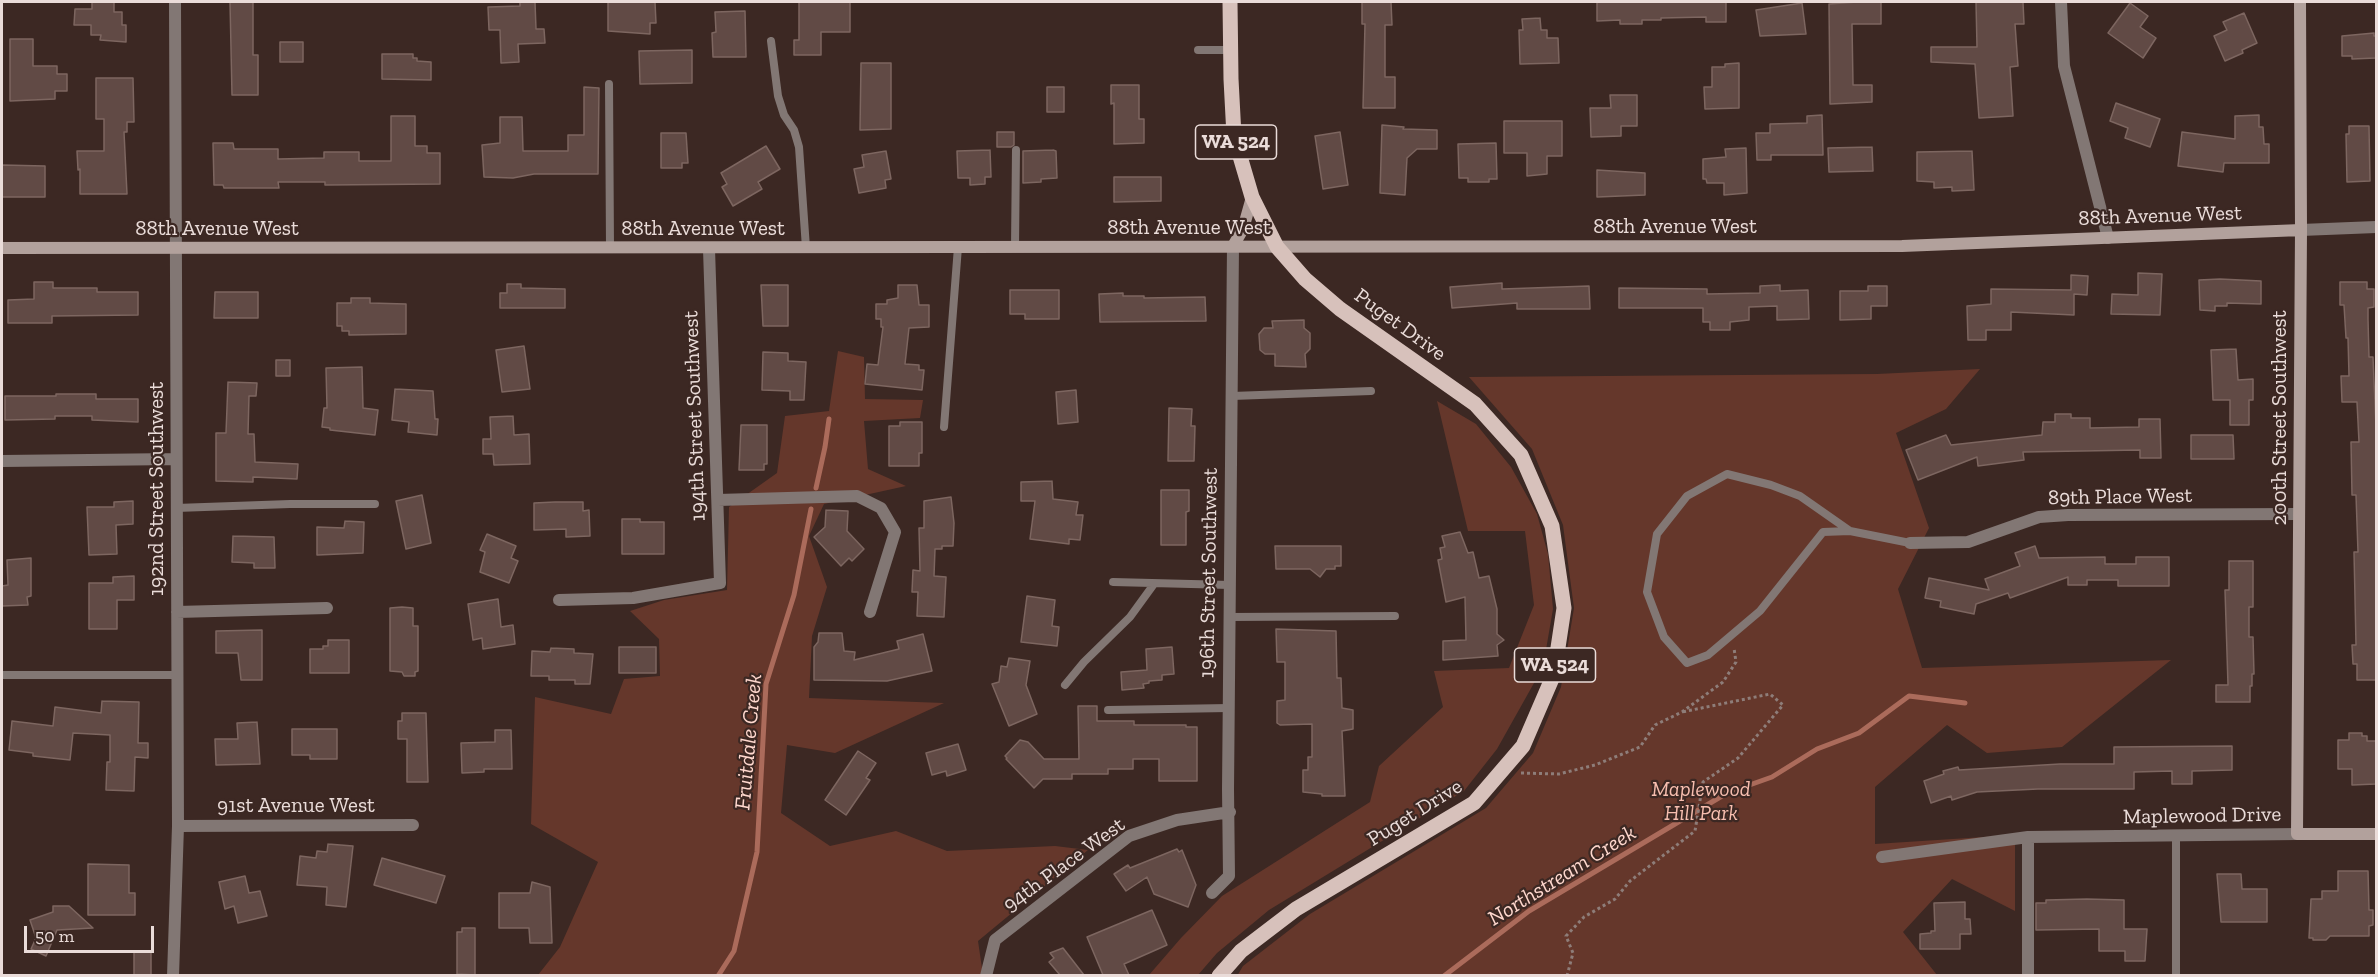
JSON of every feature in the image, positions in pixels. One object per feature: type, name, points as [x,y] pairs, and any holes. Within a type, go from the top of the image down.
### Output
[{"type":"main road","name":"WA 524","points":[[1230,2],[1234,136],[1252,197],[1278,247]]},
{"type":"main road","name":"Puget Drive","points":[[1220,975],[1241,951],[1296,909],[1474,804],[1523,746],[1554,674],[1564,608],[1552,526],[1521,455],[1475,404],[1341,309],[1305,279],[1278,247]]},
{"type":"street","name":"192nd Street Southwest","points":[[173,975],[178,826],[174,249],[175,2]]},
{"type":"street","points":[[2061,2],[2064,66],[2108,238]]},
{"type":"street","name":"200th Street Southwest","points":[[2297,834],[2301,230],[2300,2]]},
{"type":"street","points":[[1233,246],[1243,229],[1252,197]]},
{"type":"street","name":"88th Avenue West","points":[[2,248],[1902,246],[2376,227]]},
{"type":"street","name":"196th Street Southwest","points":[[1212,893],[1229,876],[1233,246]]},
{"type":"street","name":"194th Street Southwest","points":[[558,600],[633,598],[720,582],[709,249]]},
{"type":"street","points":[[2,461],[176,459]]},
{"type":"street","points":[[718,500],[857,496],[881,508],[895,532],[870,612]]},
{"type":"street","name":"89th Place West","points":[[1910,543],[1968,542],[2039,517],[2049,516],[2298,514]]},
{"type":"street","points":[[177,612],[327,608]]},
{"type":"street","name":"94th Place West","points":[[986,975],[995,940],[1129,836],[1178,820],[1230,812]]},
{"type":"street","name":"91st Avenue West","points":[[178,826],[413,825]]},
{"type":"street","name":"Maplewood Drive","points":[[1882,857],[2028,837],[2376,834]]},
{"type":"street","points":[[2028,837],[2028,975]]},
{"type":"lane","points":[[771,41],[778,96],[784,115],[794,130],[799,147],[806,248]]},
{"type":"lane","points":[[1198,50],[1231,50]]},
{"type":"lane","points":[[609,84],[610,248]]},
{"type":"lane","points":[[1015,247],[1016,150]]},
{"type":"lane","points":[[944,427],[958,247]]},
{"type":"lane","points":[[1232,396],[1371,391]]},
{"type":"lane","points":[[1850,531],[1800,496],[1771,485],[1727,474],[1687,496],[1657,534],[1647,592],[1664,636],[1687,663],[1708,655],[1760,611],[1823,532],[1850,531],[1910,543]]},
{"type":"lane","points":[[176,508],[375,504]]},
{"type":"lane","points":[[1113,582],[1230,585]]},
{"type":"lane","points":[[1065,686],[1084,662],[1130,617],[1154,584]]},
{"type":"lane","points":[[1230,617],[1395,616]]},
{"type":"lane","points":[[2,675],[177,675]]},
{"type":"lane","points":[[1108,710],[1229,708]]},
{"type":"lane","points":[[2176,836],[2176,975]]},
{"type":"path","points":[[1516,773],[1559,774],[1595,765],[1640,747],[1655,725],[1682,712],[1723,682],[1736,662],[1732,634]]},
{"type":"path","points":[[1567,975],[1573,953],[1566,936],[1584,917],[1615,899],[1630,881],[1695,831],[1703,782],[1738,758],[1783,705],[1770,694],[1682,712]]},
{"type":"green space","points":[[838,351],[864,357],[865,399],[923,400],[920,418],[864,421],[868,469],[906,486],[824,504],[809,536],[827,587],[812,636],[809,698],[944,703],[835,753],[787,745],[781,813],[830,846],[896,831],[947,851],[1055,846],[1088,850],[978,941],[983,975],[538,975],[560,947],[598,862],[531,824],[535,697],[611,714],[624,679],[660,676],[659,639],[630,611],[664,600],[727,590],[729,507],[777,473],[785,416],[829,411]]},
{"type":"green space","name":"Maplewood Hill Park","points":[[1980,369],[1946,409],[1896,433],[1929,528],[1898,589],[1922,668],[2171,660],[2062,747],[1987,753],[1947,725],[1875,787],[1875,844],[2015,835],[2015,911],[1952,879],[1903,932],[1937,975],[1237,976],[1243,966],[1310,914],[1486,808],[1533,753],[1561,687],[1574,608],[1563,525],[1532,449],[1469,377],[1877,374]]},
{"type":"green space","points":[[1437,401],[1476,424],[1511,467],[1537,514],[1548,554],[1553,609],[1543,667],[1497,749],[1464,791],[1269,910],[1217,953],[1198,975],[1149,975],[1222,896],[1370,802],[1379,766],[1443,707],[1434,671],[1509,668],[1534,605],[1525,531],[1468,531]]},
{"type":"building","points":[[92,2],[114,2],[114,12],[122,12],[122,25],[126,25],[126,42],[100,40],[101,35],[91,35],[91,25],[74,25],[75,9],[92,9]]},
{"type":"building","points":[[230,2],[253,2],[253,55],[258,55],[258,95],[232,95]]},
{"type":"building","points":[[520,2],[535,2],[536,29],[544,29],[545,43],[518,44],[519,62],[501,63],[500,30],[489,30],[488,7],[520,6]]},
{"type":"building","points":[[608,2],[655,2],[656,23],[650,23],[650,34],[608,31]]},
{"type":"building","points":[[799,2],[850,2],[850,32],[821,32],[821,55],[794,55],[794,40],[799,40]]},
{"type":"building","points":[[1362,2],[1391,2],[1392,25],[1385,25],[1385,77],[1395,77],[1395,108],[1363,108],[1365,24],[1362,24]]},
{"type":"building","points":[[1597,2],[1726,2],[1726,22],[1706,22],[1706,17],[1642,20],[1642,24],[1620,24],[1620,20],[1597,21]]},
{"type":"building","points":[[1881,2],[1881,24],[1852,24],[1853,85],[1872,85],[1872,102],[1830,104],[1829,4]]},
{"type":"building","points":[[1976,2],[2023,2],[2024,24],[2015,24],[2018,66],[2010,67],[2013,116],[1979,118],[1975,64],[1931,62],[1931,47],[1977,47]]},
{"type":"building","points":[[1802,3],[1806,34],[1760,36],[1756,10]]},
{"type":"building","points":[[2130,3],[2148,16],[2140,27],[2156,38],[2143,58],[2108,33]]},
{"type":"building","points":[[745,11],[746,57],[713,57],[712,33],[716,32],[715,12]]},
{"type":"building","points":[[2244,13],[2257,43],[2242,50],[2243,53],[2225,61],[2214,36],[2227,30],[2223,22]]},
{"type":"building","points":[[1540,18],[1541,30],[1547,30],[1547,38],[1558,38],[1559,63],[1520,64],[1519,30],[1523,30],[1522,19]]},
{"type":"building","points":[[2374,33],[2376,58],[2352,59],[2352,56],[2342,56],[2342,36]]},
{"type":"building","points":[[10,39],[33,39],[33,66],[57,66],[57,74],[67,74],[67,91],[55,91],[55,99],[10,101]]},
{"type":"building","points":[[280,42],[303,42],[303,62],[280,62]]},
{"type":"building","points":[[692,50],[692,83],[640,84],[639,51]]},
{"type":"building","points":[[382,54],[413,54],[413,58],[417,58],[417,61],[431,62],[431,80],[382,79]]},
{"type":"building","points":[[861,63],[891,63],[891,129],[860,130]]},
{"type":"building","points":[[1739,63],[1739,108],[1705,109],[1704,87],[1712,87],[1712,67],[1725,67],[1725,64]]},
{"type":"building","points":[[96,78],[133,78],[134,122],[127,122],[127,132],[124,132],[127,194],[80,194],[77,151],[104,151],[104,119],[96,119]]},
{"type":"building","points":[[1111,85],[1139,85],[1139,119],[1144,119],[1144,143],[1114,144],[1114,103],[1111,104]]},
{"type":"building","points":[[584,87],[599,88],[598,174],[484,177],[482,145],[500,143],[500,117],[522,117],[523,151],[568,151],[568,135],[584,135]]},
{"type":"building","points":[[1047,87],[1064,87],[1064,112],[1047,112]]},
{"type":"building","points":[[1610,95],[1637,95],[1637,126],[1621,126],[1621,136],[1591,137],[1590,108],[1611,108]]},
{"type":"building","points":[[2116,103],[2160,119],[2150,147],[2125,138],[2128,128],[2110,121]]},
{"type":"building","points":[[1822,115],[1823,155],[1771,155],[1771,160],[1757,160],[1756,133],[1770,133],[1770,124],[1807,123],[1807,116]]},
{"type":"building","points":[[2259,115],[2259,127],[2263,127],[2264,144],[2269,144],[2269,163],[2224,163],[2223,172],[2178,166],[2182,132],[2235,139],[2235,116]]},
{"type":"building","points":[[391,116],[415,116],[415,146],[427,146],[427,153],[440,153],[440,184],[325,185],[325,182],[278,182],[279,188],[224,188],[223,185],[214,185],[213,143],[233,143],[234,149],[278,149],[278,159],[324,158],[324,152],[359,152],[359,161],[391,161]]},
{"type":"building","points":[[1504,121],[1562,121],[1562,156],[1547,156],[1547,174],[1527,176],[1527,153],[1504,153]]},
{"type":"building","points":[[1382,125],[1404,127],[1403,129],[1437,130],[1437,149],[1417,149],[1407,158],[1405,195],[1380,193]]},
{"type":"building","points":[[2349,126],[2369,126],[2370,181],[2347,182],[2346,134],[2349,134]]},
{"type":"building","points":[[997,132],[1014,132],[1014,145],[997,147]]},
{"type":"building","points":[[1340,132],[1348,185],[1323,189],[1315,136]]},
{"type":"building","points":[[661,133],[686,133],[688,163],[682,163],[682,168],[661,168]]},
{"type":"building","points":[[1496,143],[1497,179],[1489,179],[1489,182],[1468,182],[1468,178],[1459,178],[1458,144]]},
{"type":"building","points":[[766,146],[780,169],[758,182],[762,189],[733,206],[722,187],[727,184],[721,173]]},
{"type":"building","points":[[1872,147],[1873,171],[1829,172],[1828,148]]},
{"type":"building","points":[[1746,148],[1747,193],[1724,195],[1724,183],[1707,183],[1706,179],[1703,179],[1703,159],[1726,157],[1725,149]]},
{"type":"building","points":[[990,150],[991,177],[985,177],[985,184],[970,185],[970,178],[958,178],[957,151]]},
{"type":"building","points":[[886,151],[891,179],[885,180],[886,188],[859,193],[854,169],[864,167],[862,155]]},
{"type":"building","points":[[1023,151],[1056,151],[1057,178],[1023,183]]},
{"type":"building","points":[[1972,151],[1974,190],[1952,191],[1952,187],[1934,188],[1934,182],[1917,181],[1917,152]]},
{"type":"building","points":[[2,165],[45,166],[45,197],[2,197]]},
{"type":"building","points":[[1597,170],[1645,173],[1645,195],[1597,197]]},
{"type":"building","points":[[1114,177],[1161,177],[1161,201],[1114,202]]},
{"type":"building","points":[[2138,273],[2162,274],[2160,315],[2111,314],[2112,294],[2138,295]]},
{"type":"building","points":[[2071,275],[2088,276],[2087,295],[2074,294],[2074,315],[2011,312],[2011,330],[1986,330],[1986,340],[1968,340],[1967,306],[1991,304],[1991,289],[2071,290]]},
{"type":"building","points":[[2199,280],[2261,281],[2261,304],[2227,303],[2227,306],[2215,306],[2215,311],[2200,310]]},
{"type":"building","points":[[34,282],[53,282],[53,288],[97,288],[97,292],[138,292],[138,315],[52,316],[52,323],[8,323],[8,300],[34,299]]},
{"type":"building","points":[[2340,282],[2367,282],[2367,289],[2374,289],[2374,307],[2368,308],[2368,319],[2369,357],[2373,357],[2376,427],[2376,680],[2357,680],[2357,664],[2353,664],[2352,645],[2356,645],[2354,552],[2358,552],[2356,495],[2352,495],[2351,442],[2359,442],[2357,402],[2342,402],[2341,376],[2349,376],[2348,338],[2346,338],[2344,305],[2340,305]]},
{"type":"building","points":[[1502,283],[1502,289],[1589,286],[1590,309],[1517,309],[1517,303],[1452,308],[1450,287]]},
{"type":"building","points":[[507,284],[521,284],[521,288],[565,289],[565,308],[500,308],[500,293],[507,293]]},
{"type":"building","points":[[761,285],[788,285],[788,326],[763,326]]},
{"type":"building","points":[[898,285],[917,285],[919,305],[929,305],[929,327],[909,328],[905,364],[919,365],[919,370],[924,370],[922,390],[865,384],[867,364],[878,365],[883,327],[881,327],[881,319],[876,319],[876,304],[887,304],[887,300],[898,298]]},
{"type":"building","points":[[1780,285],[1780,291],[1808,290],[1809,319],[1777,320],[1777,306],[1749,307],[1749,320],[1730,322],[1730,330],[1710,330],[1710,322],[1703,322],[1703,308],[1619,308],[1619,288],[1707,289],[1707,294],[1760,293],[1760,286]]},
{"type":"building","points":[[1868,286],[1887,286],[1887,306],[1871,306],[1871,319],[1840,320],[1840,291],[1868,291]]},
{"type":"building","points":[[1010,290],[1059,290],[1059,319],[1025,319],[1025,314],[1010,314]]},
{"type":"building","points":[[215,292],[258,292],[258,318],[214,318]]},
{"type":"building","points":[[1123,293],[1123,296],[1144,296],[1144,298],[1205,297],[1206,321],[1100,322],[1099,294]]},
{"type":"building","points":[[351,298],[370,298],[370,303],[406,304],[406,334],[349,335],[349,331],[342,331],[342,326],[337,326],[337,303],[351,303]]},
{"type":"building","points":[[1304,320],[1304,328],[1310,333],[1310,349],[1305,354],[1306,367],[1275,366],[1275,354],[1265,354],[1260,350],[1259,334],[1264,328],[1273,328],[1272,321]]},
{"type":"building","points":[[524,346],[530,389],[502,392],[496,350]]},
{"type":"building","points":[[2236,349],[2238,380],[2253,379],[2253,400],[2249,400],[2249,425],[2230,425],[2230,400],[2213,400],[2211,350]]},
{"type":"building","points":[[763,352],[788,353],[788,361],[806,362],[804,400],[790,400],[790,391],[762,390]]},
{"type":"building","points":[[276,360],[290,360],[290,376],[276,376]]},
{"type":"building","points":[[362,367],[363,408],[378,410],[375,435],[322,427],[324,408],[327,408],[326,368]]},
{"type":"building","points":[[228,382],[257,383],[256,396],[249,396],[248,434],[254,434],[255,462],[298,464],[297,479],[253,477],[253,482],[216,481],[216,433],[226,433]]},
{"type":"building","points":[[395,389],[433,391],[435,419],[438,419],[437,435],[408,432],[409,422],[392,420]]},
{"type":"building","points":[[1076,390],[1078,422],[1058,424],[1056,392]]},
{"type":"building","points":[[56,394],[96,394],[96,399],[138,399],[138,422],[92,420],[92,416],[5,420],[5,396],[56,396]]},
{"type":"building","points":[[1169,408],[1192,409],[1191,426],[1195,426],[1194,461],[1168,461]]},
{"type":"building","points":[[2055,414],[2071,414],[2071,418],[2090,418],[2090,428],[2139,427],[2139,419],[2160,419],[2161,458],[2140,458],[2140,450],[2023,452],[2024,460],[1978,466],[1977,457],[1918,480],[1906,450],[1946,435],[1951,445],[2042,435],[2043,422],[2055,422]]},
{"type":"building","points":[[513,416],[514,435],[529,434],[530,464],[494,465],[493,454],[483,454],[483,439],[491,439],[490,417]]},
{"type":"building","points":[[900,422],[922,422],[922,453],[919,453],[919,466],[889,466],[889,426],[900,426]]},
{"type":"building","points":[[741,425],[767,425],[767,464],[764,464],[764,470],[739,470]]},
{"type":"building","points":[[2191,435],[2233,435],[2234,459],[2191,459]]},
{"type":"building","points":[[1052,481],[1053,499],[1078,502],[1076,515],[1083,515],[1080,540],[1069,539],[1069,544],[1030,539],[1035,501],[1021,501],[1021,482]]},
{"type":"building","points":[[1161,490],[1189,490],[1186,545],[1161,545]]},
{"type":"building","points":[[422,495],[431,543],[406,549],[396,501]]},
{"type":"building","points":[[951,497],[954,523],[953,546],[942,546],[942,549],[935,549],[934,576],[946,577],[944,617],[917,616],[918,592],[912,592],[913,570],[920,571],[919,528],[924,528],[924,501]]},
{"type":"building","points":[[133,501],[133,524],[116,525],[117,554],[89,555],[87,507],[114,507],[114,502]]},
{"type":"building","points":[[583,502],[583,511],[589,510],[590,536],[566,537],[566,529],[534,530],[534,503]]},
{"type":"building","points":[[826,510],[848,511],[847,531],[864,549],[852,561],[849,558],[841,566],[814,537],[825,527]]},
{"type":"building","points":[[622,519],[664,522],[664,554],[622,554]]},
{"type":"building","points":[[345,521],[364,522],[363,553],[317,555],[317,527],[344,528]]},
{"type":"building","points":[[1460,532],[1468,553],[1473,552],[1479,578],[1489,576],[1497,609],[1497,634],[1504,640],[1497,645],[1498,656],[1443,660],[1443,641],[1466,640],[1465,597],[1446,602],[1438,560],[1442,559],[1440,548],[1445,547],[1442,536]]},
{"type":"building","points":[[487,534],[516,546],[511,558],[518,561],[509,583],[480,572],[485,552],[480,550]]},
{"type":"building","points":[[233,536],[274,537],[275,568],[254,568],[254,563],[232,562]]},
{"type":"building","points":[[1275,546],[1341,546],[1341,566],[1326,569],[1320,577],[1310,569],[1276,569]]},
{"type":"building","points":[[2035,546],[2039,558],[2105,557],[2105,564],[2136,564],[2136,557],[2169,557],[2169,586],[2118,586],[2118,580],[2087,580],[2087,585],[2068,585],[2068,577],[2010,598],[2008,593],[1976,604],[1974,614],[1940,607],[1941,601],[1925,598],[1929,578],[1989,590],[1985,579],[2020,566],[2015,553]]},
{"type":"building","points":[[31,558],[31,596],[27,597],[28,605],[2,606],[2,586],[8,585],[7,560]]},
{"type":"building","points":[[2229,561],[2253,561],[2253,607],[2249,607],[2249,637],[2253,637],[2254,674],[2252,674],[2252,686],[2250,686],[2250,702],[2216,702],[2216,685],[2228,685],[2225,590],[2229,590]]},
{"type":"building","points":[[134,576],[134,600],[117,600],[117,629],[89,629],[89,583],[113,583],[113,577]]},
{"type":"building","points":[[1027,596],[1055,600],[1052,626],[1059,627],[1057,646],[1021,642]]},
{"type":"building","points":[[498,599],[501,627],[513,625],[515,644],[483,649],[482,638],[473,640],[468,604]]},
{"type":"building","points":[[390,608],[413,608],[413,626],[418,626],[418,671],[415,672],[415,676],[404,676],[402,672],[390,671]]},
{"type":"building","points":[[1276,629],[1336,631],[1337,678],[1341,678],[1342,708],[1353,710],[1353,729],[1342,731],[1345,796],[1322,796],[1322,794],[1303,792],[1303,770],[1308,770],[1308,757],[1312,757],[1312,724],[1280,725],[1277,723],[1277,701],[1285,700],[1285,662],[1277,662]]},
{"type":"building","points":[[262,630],[262,680],[241,680],[238,653],[216,653],[216,631]]},
{"type":"building","points":[[819,633],[842,633],[844,651],[855,652],[854,660],[899,649],[897,641],[923,634],[932,671],[887,681],[814,680],[814,647],[818,642]]},
{"type":"building","points":[[328,640],[349,640],[349,673],[310,673],[310,649],[323,649],[323,646],[328,646]]},
{"type":"building","points":[[619,647],[656,647],[656,673],[619,673]]},
{"type":"building","points":[[1172,647],[1174,674],[1162,675],[1162,680],[1149,681],[1143,684],[1144,688],[1122,690],[1121,672],[1147,670],[1146,649]]},
{"type":"building","points":[[551,648],[574,649],[574,653],[593,654],[590,684],[575,684],[575,680],[549,680],[549,676],[531,676],[532,651],[550,652]]},
{"type":"building","points":[[1009,658],[1030,661],[1026,685],[1037,714],[1009,726],[992,684],[999,682],[1001,666],[1007,667]]},
{"type":"building","points":[[102,701],[139,702],[138,743],[148,743],[148,758],[135,757],[134,791],[106,790],[107,762],[110,762],[110,735],[73,733],[70,760],[33,756],[33,753],[9,750],[12,721],[53,726],[55,707],[101,713]]},
{"type":"building","points":[[1078,706],[1097,706],[1097,721],[1134,721],[1134,725],[1197,727],[1197,781],[1159,781],[1159,759],[1133,759],[1133,769],[1108,769],[1108,774],[1072,774],[1072,779],[1043,779],[1034,788],[1005,756],[1020,740],[1028,742],[1044,759],[1079,759]]},
{"type":"building","points":[[402,713],[426,713],[428,782],[407,782],[407,739],[398,739],[398,721],[402,721]]},
{"type":"building","points":[[257,722],[260,764],[216,765],[215,739],[238,739],[237,723]]},
{"type":"building","points":[[292,729],[337,729],[337,759],[310,759],[310,755],[292,755]]},
{"type":"building","points":[[495,730],[511,730],[512,769],[484,769],[484,772],[462,773],[461,743],[495,742]]},
{"type":"building","points":[[2349,733],[2362,733],[2362,736],[2367,736],[2367,741],[2376,741],[2376,784],[2352,785],[2352,769],[2338,769],[2338,740],[2349,740]]},
{"type":"building","points":[[958,744],[966,770],[947,776],[946,771],[932,775],[926,753]]},
{"type":"building","points":[[2232,746],[2232,770],[2192,771],[2192,784],[2172,784],[2172,771],[2134,772],[2134,789],[2038,789],[1977,792],[1952,800],[1951,796],[1931,803],[1924,781],[1944,774],[1943,771],[1958,767],[1959,770],[2060,764],[2114,764],[2114,747]]},
{"type":"building","points":[[858,751],[876,763],[866,778],[870,780],[846,815],[825,800]]},
{"type":"building","points":[[328,844],[353,846],[346,907],[326,905],[327,887],[297,885],[300,856],[316,858],[317,851],[327,852]]},
{"type":"building","points":[[1177,849],[1179,852],[1182,850],[1196,885],[1188,907],[1154,894],[1147,877],[1126,891],[1114,874],[1128,865],[1130,868]]},
{"type":"building","points":[[382,858],[445,876],[436,903],[374,885]]},
{"type":"building","points":[[88,864],[129,865],[129,893],[135,893],[135,915],[88,915]]},
{"type":"building","points":[[2338,871],[2368,871],[2369,910],[2373,910],[2373,925],[2369,926],[2369,936],[2330,936],[2326,940],[2313,940],[2309,938],[2311,899],[2322,899],[2322,891],[2338,891]]},
{"type":"building","points":[[2217,874],[2241,874],[2242,889],[2267,889],[2267,922],[2221,922]]},
{"type":"building","points":[[245,876],[249,893],[260,891],[267,916],[238,923],[234,906],[225,909],[219,882]]},
{"type":"building","points":[[532,882],[550,887],[552,943],[530,943],[529,928],[499,928],[499,893],[530,893]]},
{"type":"building","points":[[2046,900],[2124,900],[2124,929],[2147,929],[2145,961],[2125,961],[2125,951],[2099,951],[2099,929],[2036,930],[2036,903],[2046,903]]},
{"type":"building","points":[[1965,902],[1965,919],[1970,919],[1971,934],[1960,934],[1960,949],[1920,949],[1920,934],[1935,931],[1934,903]]},
{"type":"building","points":[[53,906],[69,906],[93,928],[57,930],[46,956],[31,949],[36,938],[30,920],[53,912]]},
{"type":"building","points":[[1152,910],[1167,945],[1124,964],[1129,975],[1103,975],[1087,937]]},
{"type":"building","points":[[462,928],[475,928],[475,975],[457,974],[457,932],[462,932]]},
{"type":"building","points":[[1063,948],[1084,975],[1060,975],[1049,962],[1054,958],[1050,953]]},
{"type":"building","points":[[134,952],[151,952],[151,975],[134,975]]},
{"type":"waterway","name":"Fruitdale Creek","points":[[816,488],[829,419]]},
{"type":"waterway","name":"Fruitdale Creek","points":[[718,976],[734,951],[757,852],[766,684],[794,595],[811,509]]},
{"type":"waterway","name":"Northstream Creek","points":[[1444,976],[1529,911],[1727,793],[1772,777],[1817,749],[1859,733],[1909,696],[1965,703]]}]
